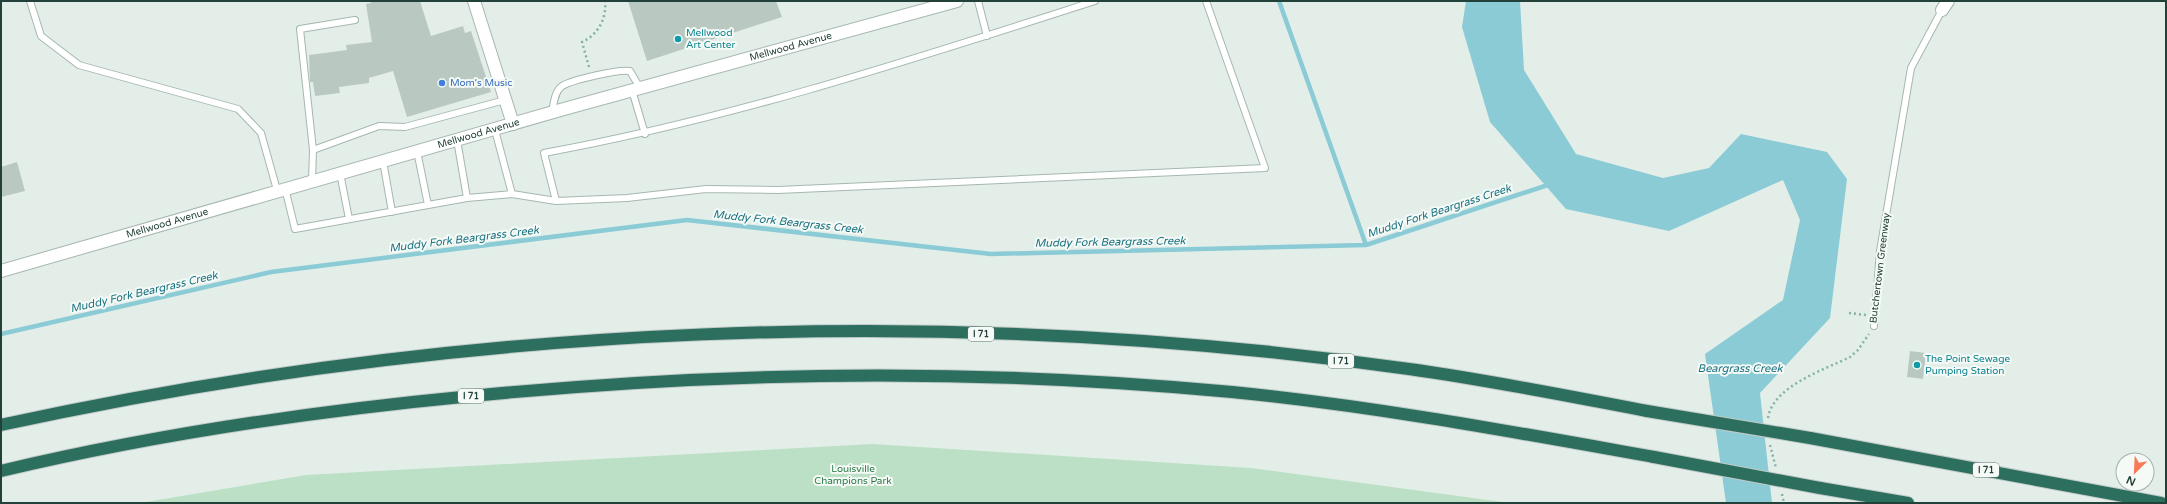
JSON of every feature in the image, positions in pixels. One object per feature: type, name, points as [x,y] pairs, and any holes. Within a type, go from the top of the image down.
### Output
[{"type":"highway","name":"I 71","points":[[1,426],[163,393],[262,377],[373,361],[478,349],[592,340],[758,332],[930,333],[1098,338],[1222,348],[1404,368],[1506,384],[1647,411],[1810,438],[2161,503]]},
{"type":"highway","name":"I 71","points":[[1,471],[134,443],[250,423],[393,404],[547,389],[655,381],[768,377],[947,377],[1043,380],[1226,392],[1366,408],[1453,421],[1908,503]]},
{"type":"street","points":[[474,1],[513,124]]},
{"type":"street","name":"Mellwood Avenue","points":[[1,271],[281,189],[495,130],[552,112],[957,1]]},
{"type":"lane","points":[[30,1],[42,36],[79,65],[238,109],[260,133],[295,229],[468,198],[512,194],[556,201],[628,198],[706,188],[778,190],[1265,168],[1206,1]]},
{"type":"lane","points":[[978,1],[987,36]]},
{"type":"lane","points":[[556,201],[544,153],[645,134],[838,81],[987,36],[1095,1]]},
{"type":"lane","name":"Butchertown Greenway","points":[[1874,326],[1880,251],[1911,68],[1945,5]]},
{"type":"lane","points":[[312,181],[312,150],[300,29],[355,20]]},
{"type":"lane","points":[[552,112],[557,92],[562,86],[608,72],[620,70],[630,71],[636,89],[645,134]]},
{"type":"lane","points":[[312,150],[379,126],[406,126],[505,100]]},
{"type":"lane","points":[[495,130],[512,194]]},
{"type":"lane","points":[[457,140],[468,198]]},
{"type":"lane","points":[[417,151],[428,205]]},
{"type":"lane","points":[[382,161],[392,212]]},
{"type":"lane","points":[[340,173],[349,219]]},
{"type":"path","points":[[590,68],[582,42],[591,37],[600,27],[605,12],[605,1]]},
{"type":"path","points":[[1849,313],[1874,316]]},
{"type":"path","name":"Butchertown Greenway","points":[[1768,424],[1768,417],[1773,403],[1789,388],[1850,357],[1858,350],[1874,326]]},
{"type":"path","points":[[1768,438],[1777,474]]},
{"type":"path","points":[[1781,488],[1784,503]]},
{"type":"green space","name":"Louisville Champions Park","points":[[872,444],[1251,468],[1510,503],[140,503],[306,475]]},
{"type":"water","name":"Beargrass Creek","points":[[1466,1],[1520,1],[1524,70],[1576,154],[1663,178],[1709,168],[1741,134],[1827,152],[1847,179],[1830,318],[1760,393],[1772,503],[1726,503],[1705,354],[1783,300],[1800,220],[1783,180],[1669,231],[1566,209],[1490,122],[1462,27]]},
{"type":"building","points":[[371,1],[420,1],[431,36],[463,26],[465,33],[471,31],[491,92],[407,117],[393,71],[369,78],[369,83],[339,87],[340,93],[315,96],[313,82],[310,82],[309,55],[347,50],[346,45],[372,42],[366,4],[371,3]]},
{"type":"building","name":"Mellwood Art Center","points":[[628,1],[776,1],[782,17],[647,61]]},
{"type":"building","points":[[17,162],[25,191],[1,197],[1,167]]},
{"type":"building","name":"The Point Sewage Pumping Station","points":[[1910,351],[1926,353],[1923,379],[1907,377]]},
{"type":"waterway","points":[[1279,1],[1366,245]]},
{"type":"waterway","name":"Muddy Fork Beargrass Creek","points":[[1,334],[271,272],[687,220],[991,254],[1366,245],[1551,184]]},
{"type":"place","name":"Mellwood Art Center","points":[[678,39]]},
{"type":"place","name":"Mom's Music","points":[[442,83]]},
{"type":"place","name":"The Point Sewage Pumping Station","points":[[1917,365]]}]
